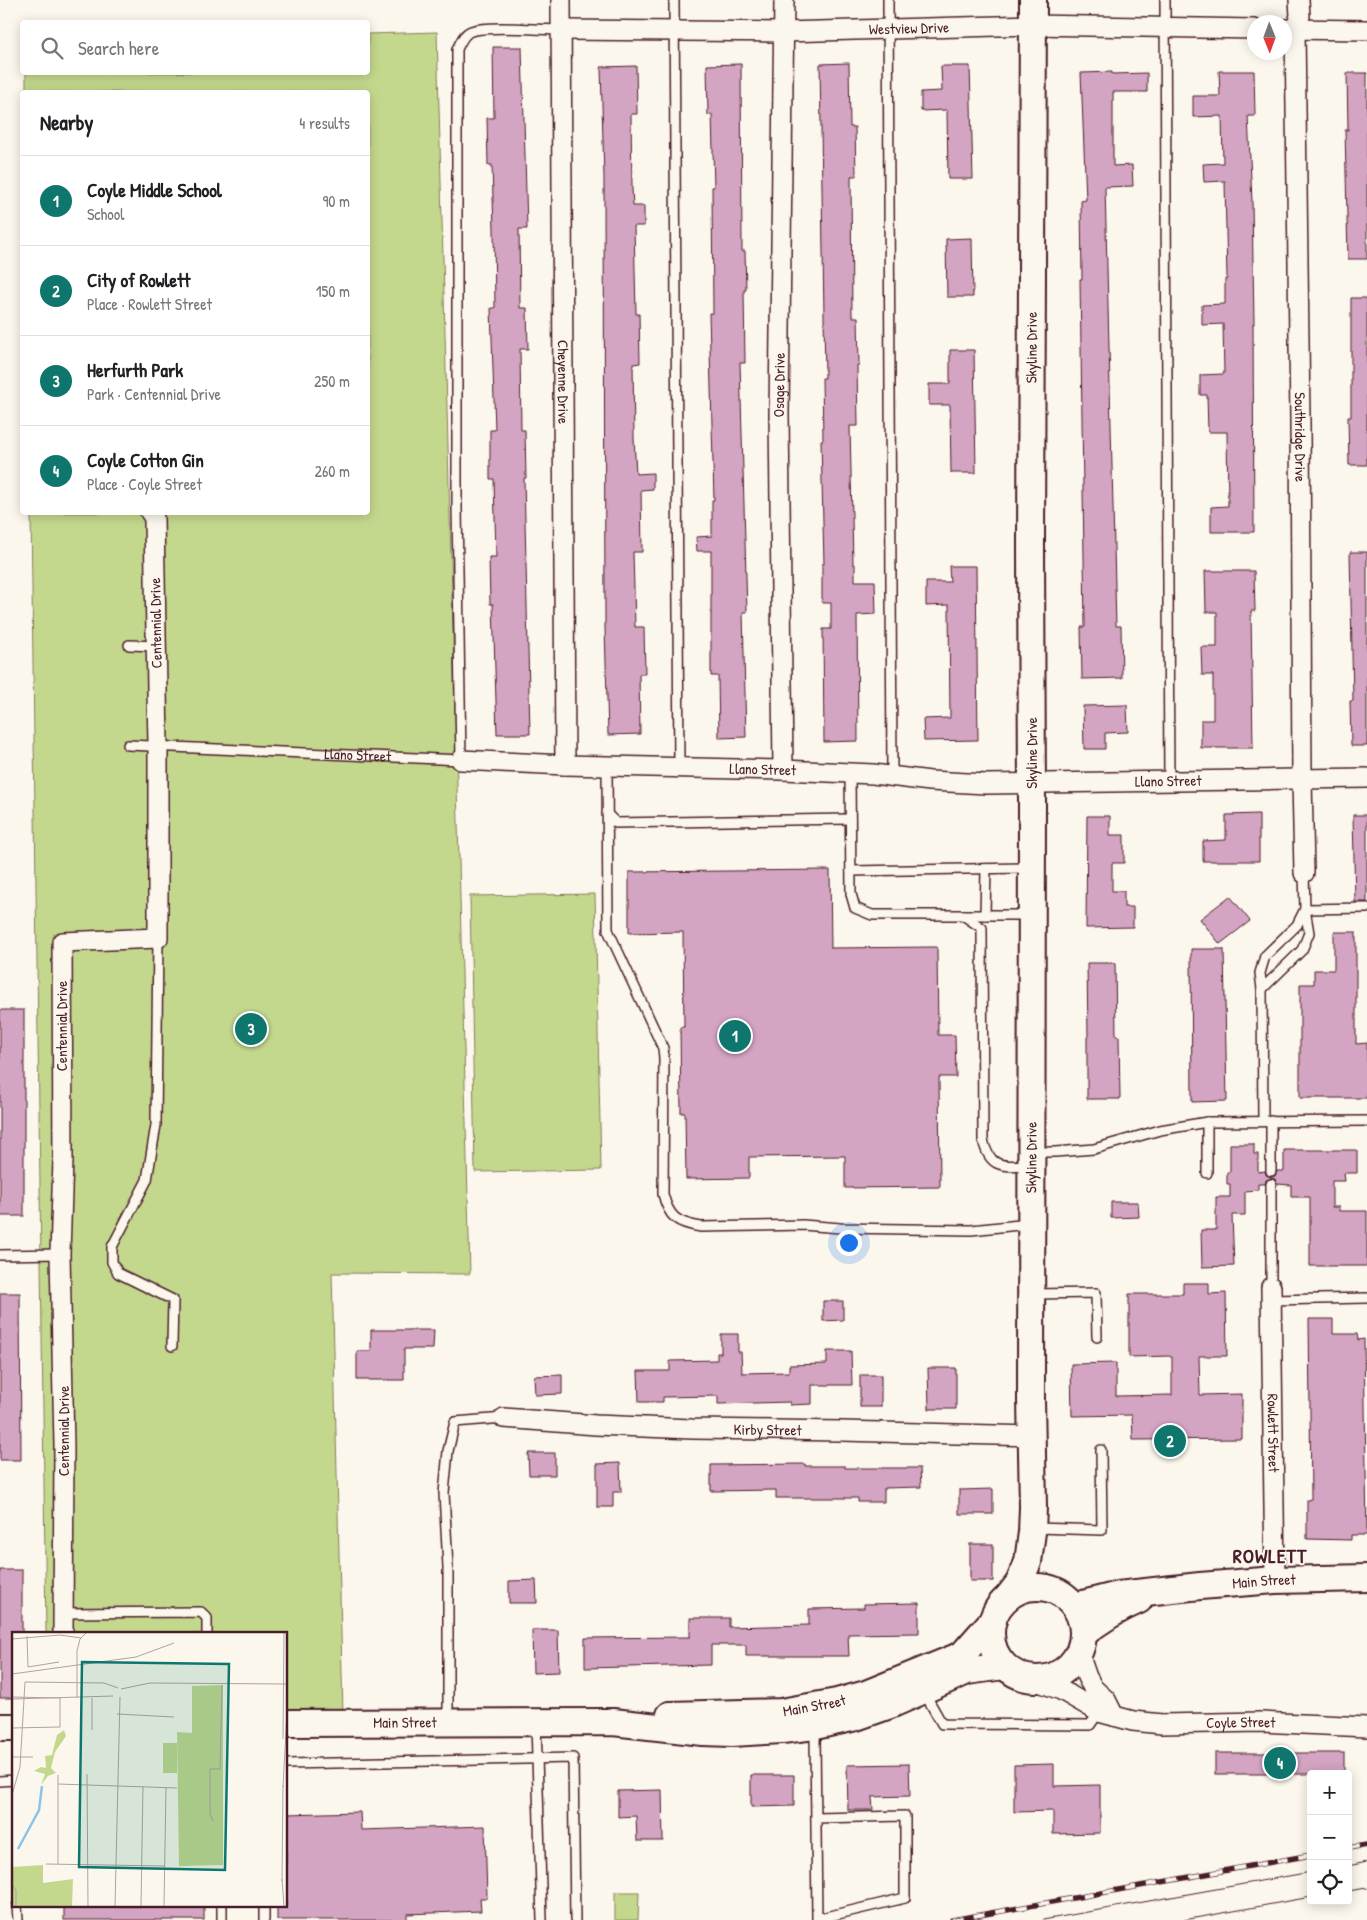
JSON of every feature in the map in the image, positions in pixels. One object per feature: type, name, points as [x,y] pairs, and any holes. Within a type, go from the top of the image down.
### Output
[{"type":"street","name":"Cheyenne Drive","points":[[561,0],[565,765]]},
{"type":"street","name":"Osage Drive","points":[[783,770],[779,404],[784,0]]},
{"type":"street","name":"Southridge Drive","points":[[1292,27],[1300,16],[1299,0]]},
{"type":"street","name":"Westview Drive","points":[[561,30],[784,32],[888,29],[1033,12],[1165,27],[1247,29]]},
{"type":"street","name":"Skyline Drive","points":[[1009,1596],[1019,1583],[1028,1562],[1034,1518],[1031,1294],[1033,12]]},
{"type":"street","points":[[1292,30],[1367,30]]},
{"type":"street","name":"Southridge Drive","points":[[1291,60],[1300,419],[1304,874]]},
{"type":"street","name":"Centennial Drive","points":[[63,1632],[64,1446],[60,1254],[63,1160],[62,942],[158,938],[157,646],[154,518],[152,515]]},
{"type":"street","name":"Llano Street","points":[[461,760],[565,765],[850,773],[930,781],[986,784],[1367,778]]},
{"type":"street","name":"Rowlett Street","points":[[1271,1294],[1274,1580]]},
{"type":"street","name":"Kirby Street","points":[[504,1418],[596,1425],[692,1429],[842,1430],[1032,1436]]},
{"type":"street","name":"Skyline Drive","points":[[1034,1518],[1046,1568],[1067,1600]]},
{"type":"street","name":"Main Street","points":[[613,1722],[643,1715],[780,1712],[837,1702],[866,1694],[962,1655],[993,1620],[1001,1604],[1009,1596],[1021,1590],[1034,1587],[1047,1588],[1067,1600],[1274,1580],[1367,1578]]},
{"type":"street","name":"Main Street","points":[[1030,1679],[1045,1679],[1059,1674],[1070,1666],[1081,1644],[1101,1620],[1126,1605],[1162,1591]]},
{"type":"street","points":[[1067,1600],[1081,1620],[1081,1644],[1087,1677],[1093,1688],[1106,1700],[1107,1714]]},
{"type":"street","name":"Main Street","points":[[288,1723],[613,1722],[703,1732],[732,1733],[815,1726],[856,1717],[890,1705],[967,1671],[1004,1666],[994,1652],[990,1636],[993,1620]]},
{"type":"street","points":[[1004,1666],[1012,1672],[1030,1679]]},
{"type":"street","name":"Coyle Street","points":[[1030,1679],[1062,1690],[1107,1714],[1133,1721],[1162,1724],[1261,1722],[1367,1727]]},
{"type":"lane","points":[[674,0],[679,767]]},
{"type":"lane","points":[[888,0],[892,776]]},
{"type":"lane","points":[[1165,0],[1169,781]]},
{"type":"lane","points":[[461,760],[457,507],[457,49],[463,37],[471,32],[486,29],[561,30]]},
{"type":"lane","points":[[129,645],[157,646]]},
{"type":"lane","name":"Llano Street","points":[[128,745],[461,760]]},
{"type":"lane","points":[[607,766],[608,930],[663,1048],[663,1194],[667,1209],[675,1219],[687,1225],[701,1227],[803,1225],[840,1228],[971,1230],[1031,1224]]},
{"type":"lane","points":[[850,773],[851,894],[855,908],[872,915],[1032,915]]},
{"type":"lane","points":[[607,814],[616,823],[850,819]]},
{"type":"lane","points":[[851,871],[1032,868]]},
{"type":"lane","points":[[986,869],[986,915]]},
{"type":"lane","points":[[1262,989],[1302,950],[1309,933],[1305,909],[1304,874]]},
{"type":"lane","points":[[1305,909],[1367,908]]},
{"type":"lane","points":[[1271,1171],[1260,973],[1265,956],[1297,925],[1305,909]]},
{"type":"lane","points":[[963,915],[982,928],[983,1140],[986,1152],[992,1161],[1002,1166],[1055,1152],[1094,1149],[1160,1130],[1207,1122],[1367,1121]]},
{"type":"lane","points":[[158,938],[156,1125],[147,1180],[112,1247],[112,1262],[118,1273],[173,1300],[172,1346]]},
{"type":"lane","points":[[1207,1122],[1207,1173]]},
{"type":"lane","points":[[1271,1184],[1271,1294],[1367,1298]]},
{"type":"lane","points":[[0,1255],[60,1254]]},
{"type":"lane","points":[[1031,1294],[1096,1293],[1097,1337]]},
{"type":"lane","points":[[448,1722],[448,1567],[444,1493],[448,1451],[455,1422],[504,1418]]},
{"type":"lane","points":[[1034,1518],[1102,1530],[1102,1450]]},
{"type":"lane","points":[[63,1613],[201,1612],[208,1618],[207,1632]]},
{"type":"lane","points":[[923,1690],[942,1724],[1090,1725],[1107,1714]]},
{"type":"lane","points":[[536,1722],[542,1920]]},
{"type":"lane","points":[[815,1726],[817,1919],[905,1898],[905,1816],[816,1818]]},
{"type":"lane","points":[[288,1764],[573,1758],[575,1920]]},
{"type":"green space","points":[[437,32],[470,1274],[332,1273],[343,1714],[288,1716],[288,1632],[46,1632],[31,515],[370,515],[370,90],[26,90],[26,75],[370,75],[370,34]]},
{"type":"green space","points":[[595,894],[601,1170],[475,1172],[470,896]]},
{"type":"green space","points":[[615,1892],[639,1892],[638,1920],[615,1920]]},
{"type":"building","points":[[493,47],[522,47],[527,229],[519,229],[520,308],[527,308],[528,349],[520,349],[521,430],[525,430],[526,478],[524,478],[530,734],[497,734],[493,604],[490,604],[489,557],[496,557],[494,479],[490,479],[490,430],[495,430],[491,308],[495,308],[494,230],[492,165],[488,165],[487,118],[494,118]]},
{"type":"building","points":[[849,63],[850,127],[855,127],[856,176],[851,176],[852,317],[858,317],[859,365],[857,365],[858,426],[850,426],[853,564],[855,564],[855,581],[875,581],[876,614],[857,615],[858,741],[824,742],[823,629],[831,629],[831,603],[822,603],[822,564],[824,564],[821,440],[823,440],[822,378],[825,378],[820,64]]},
{"type":"building","points":[[741,64],[742,251],[745,251],[746,290],[744,290],[745,363],[740,363],[747,612],[743,612],[746,737],[719,738],[718,676],[711,676],[711,551],[697,551],[696,537],[712,536],[712,500],[714,500],[709,313],[713,313],[712,187],[714,187],[712,114],[708,115],[707,65]]},
{"type":"building","points":[[636,66],[637,114],[631,114],[632,189],[633,206],[644,206],[644,226],[634,226],[636,314],[639,314],[640,363],[633,364],[634,438],[636,474],[653,473],[653,489],[641,490],[642,552],[633,552],[635,627],[644,627],[645,674],[639,674],[640,734],[608,735],[605,627],[604,178],[601,67]]},
{"type":"building","points":[[941,66],[970,66],[973,179],[948,179],[947,110],[921,111],[921,92],[942,91]]},
{"type":"building","points":[[1219,71],[1254,71],[1255,116],[1248,116],[1252,201],[1254,324],[1254,532],[1211,532],[1211,507],[1228,506],[1227,432],[1208,432],[1207,395],[1200,395],[1200,375],[1224,374],[1223,324],[1202,325],[1202,305],[1225,304],[1225,279],[1227,279],[1225,181],[1204,182],[1203,164],[1223,163],[1222,116],[1193,117],[1193,96],[1220,96]]},
{"type":"building","points":[[1112,72],[1112,74],[1147,73],[1147,92],[1113,92],[1113,166],[1132,165],[1133,186],[1105,187],[1116,626],[1121,626],[1122,678],[1082,679],[1081,627],[1085,627],[1080,279],[1082,279],[1081,201],[1086,200],[1081,73]]},
{"type":"building","points":[[1347,73],[1367,73],[1367,259],[1348,259],[1345,130],[1348,130]]},
{"type":"building","points":[[972,238],[973,297],[947,297],[946,239]]},
{"type":"building","points":[[1351,298],[1367,298],[1367,465],[1349,465],[1348,417],[1351,417]]},
{"type":"building","points":[[950,350],[974,350],[976,473],[951,473],[950,405],[929,405],[929,384],[950,384]]},
{"type":"building","points":[[1350,552],[1367,552],[1367,746],[1351,746],[1350,701],[1353,701]]},
{"type":"building","points":[[949,566],[976,566],[978,740],[924,741],[923,719],[950,718],[949,605],[926,606],[926,582],[950,582]]},
{"type":"building","points":[[1205,571],[1254,571],[1255,611],[1251,611],[1253,748],[1201,748],[1201,720],[1213,720],[1213,675],[1202,675],[1201,647],[1217,647],[1217,612],[1206,612]]},
{"type":"building","points":[[1127,705],[1128,732],[1105,733],[1105,749],[1084,749],[1083,706]]},
{"type":"building","points":[[1259,814],[1259,861],[1203,861],[1203,841],[1226,840],[1226,815]]},
{"type":"building","points":[[1353,815],[1367,815],[1367,902],[1355,902]]},
{"type":"building","points":[[1087,816],[1110,816],[1110,835],[1124,835],[1124,863],[1112,863],[1112,891],[1124,891],[1124,907],[1133,907],[1133,927],[1086,928]]},
{"type":"building","points":[[830,870],[831,948],[937,947],[938,1035],[955,1035],[956,1077],[939,1077],[940,1187],[845,1188],[845,1156],[749,1157],[749,1178],[686,1179],[685,1113],[681,1113],[680,1027],[684,1027],[683,932],[629,933],[629,872]]},
{"type":"building","points":[[1230,896],[1250,921],[1220,944],[1200,919]]},
{"type":"building","points":[[1334,932],[1356,932],[1356,1044],[1367,1043],[1367,1098],[1300,1098],[1300,984],[1314,984],[1314,970],[1334,970]]},
{"type":"building","points":[[1191,949],[1224,949],[1227,1101],[1192,1102]]},
{"type":"building","points":[[1087,963],[1115,963],[1116,1036],[1119,1036],[1120,1099],[1087,1099]]},
{"type":"building","points":[[0,1010],[24,1010],[24,1216],[0,1216]]},
{"type":"building","points":[[1230,1144],[1254,1144],[1254,1154],[1258,1154],[1258,1172],[1265,1171],[1266,1175],[1271,1177],[1275,1176],[1277,1171],[1284,1171],[1284,1150],[1357,1150],[1357,1173],[1344,1173],[1345,1181],[1332,1181],[1332,1207],[1339,1207],[1339,1211],[1367,1211],[1367,1266],[1310,1266],[1310,1197],[1291,1197],[1291,1185],[1277,1184],[1275,1179],[1271,1178],[1266,1180],[1265,1184],[1258,1184],[1258,1190],[1245,1191],[1245,1215],[1232,1215],[1234,1266],[1202,1267],[1201,1230],[1216,1230],[1216,1197],[1230,1197],[1230,1184],[1227,1184],[1227,1172],[1230,1172]]},
{"type":"building","points":[[1111,1202],[1138,1202],[1139,1217],[1111,1218]]},
{"type":"building","points":[[1183,1283],[1209,1283],[1209,1294],[1226,1293],[1227,1356],[1199,1356],[1200,1395],[1242,1394],[1242,1439],[1133,1440],[1132,1415],[1072,1416],[1071,1364],[1116,1363],[1116,1396],[1172,1395],[1172,1356],[1129,1357],[1129,1294],[1183,1294]]},
{"type":"building","points":[[0,1293],[20,1293],[21,1460],[0,1460]]},
{"type":"building","points":[[823,1301],[843,1301],[843,1320],[823,1321]]},
{"type":"building","points":[[1309,1319],[1333,1319],[1333,1334],[1357,1334],[1358,1340],[1364,1339],[1367,1535],[1351,1535],[1351,1540],[1307,1539],[1307,1500],[1311,1499]]},
{"type":"building","points":[[371,1330],[434,1330],[433,1349],[404,1349],[404,1380],[357,1380],[357,1351],[371,1351]]},
{"type":"building","points":[[721,1334],[738,1334],[738,1352],[741,1352],[742,1373],[789,1372],[789,1365],[827,1364],[827,1351],[851,1351],[852,1385],[812,1385],[812,1404],[790,1405],[790,1402],[718,1404],[718,1396],[663,1397],[663,1402],[639,1402],[638,1371],[670,1371],[670,1361],[717,1360],[717,1353],[721,1353]]},
{"type":"building","points":[[928,1368],[956,1368],[956,1409],[929,1409]]},
{"type":"building","points":[[562,1375],[562,1394],[535,1395],[534,1376]]},
{"type":"building","points":[[860,1375],[881,1375],[881,1407],[860,1407]]},
{"type":"building","points":[[528,1453],[555,1453],[555,1475],[529,1475]]},
{"type":"building","points":[[620,1463],[621,1492],[613,1492],[613,1507],[597,1507],[597,1464]]},
{"type":"building","points":[[805,1464],[805,1466],[845,1466],[845,1468],[920,1468],[921,1487],[884,1488],[884,1502],[858,1502],[858,1498],[776,1498],[776,1490],[711,1491],[711,1465]]},
{"type":"building","points":[[993,1489],[993,1514],[959,1514],[959,1490]]},
{"type":"building","points":[[970,1544],[993,1544],[993,1581],[970,1581]]},
{"type":"building","points":[[0,1570],[22,1570],[22,1632],[12,1632],[12,1698],[0,1698]]},
{"type":"building","points":[[536,1580],[537,1603],[509,1603],[509,1581]]},
{"type":"building","points":[[919,1603],[919,1633],[848,1634],[849,1656],[746,1656],[746,1645],[711,1645],[711,1665],[585,1668],[585,1638],[690,1637],[690,1618],[729,1618],[729,1627],[809,1625],[809,1609],[864,1608],[864,1604]]},
{"type":"building","points":[[532,1630],[558,1630],[559,1672],[533,1673]]},
{"type":"building","points":[[1215,1753],[1344,1753],[1344,1770],[1307,1770],[1307,1774],[1215,1774]]},
{"type":"building","points":[[909,1764],[910,1796],[872,1797],[873,1810],[848,1810],[847,1765]]},
{"type":"building","points":[[1054,1764],[1054,1786],[1100,1785],[1100,1833],[1053,1834],[1053,1811],[1014,1812],[1014,1765]]},
{"type":"building","points":[[751,1775],[794,1775],[794,1806],[751,1807]]},
{"type":"building","points":[[662,1790],[663,1841],[637,1841],[636,1816],[618,1817],[618,1791]]},
{"type":"building","points":[[360,1812],[361,1830],[485,1826],[487,1898],[480,1898],[481,1911],[407,1914],[407,1920],[277,1920],[277,1908],[288,1908],[288,1814]]},
{"type":"building","points":[[64,1908],[204,1908],[204,1920],[64,1920]]},
{"type":"tram line","points":[[1352,1865],[1367,1862]]},
{"type":"tram line","points":[[1043,1920],[1307,1873]]},
{"type":"tram line","points":[[1352,1890],[1367,1888]]},
{"type":"tram line","points":[[1184,1920],[1307,1898]]},
{"type":"railway","points":[[1352,1847],[1367,1845]]},
{"type":"railway","points":[[952,1920],[1307,1856]]},
{"type":"place","name":"Herfurth Park","points":[[251,1029]]},
{"type":"place","name":"Coyle Middle School","points":[[735,1036]]},
{"type":"place","name":"City of Rowlett","points":[[1170,1441]]},
{"type":"place","name":"Coyle Cotton Gin","points":[[1280,1763]]},
{"type":"district","name":"ROWLETT","points":[[1270,1556]]}]
